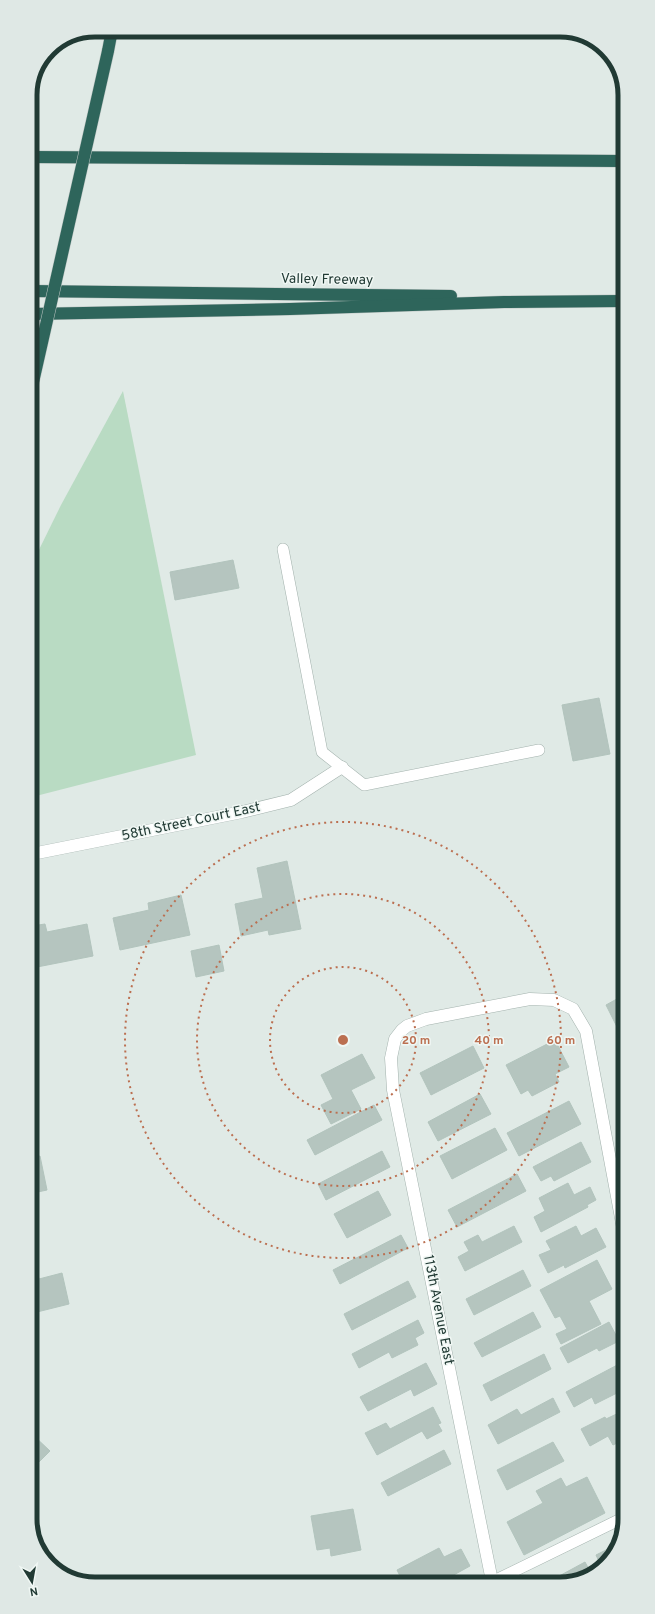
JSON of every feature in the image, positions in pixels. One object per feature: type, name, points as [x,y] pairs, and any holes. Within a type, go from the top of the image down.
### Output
[{"type":"highway","points":[[37,365],[111,37]]},
{"type":"highway","points":[[37,157],[618,161]]},
{"type":"highway","name":"Valley Freeway","points":[[37,292],[618,298]]},
{"type":"highway","points":[[37,314],[290,309],[504,302],[618,301]]},
{"type":"street","name":"58th Street Court East","points":[[37,853],[242,812],[291,800],[342,767]]},
{"type":"street","name":"113th Avenue East","points":[[492,1577],[393,1090],[391,1058],[395,1038],[407,1026],[426,1019],[530,999],[554,1000],[573,1009],[586,1031],[618,1202]]},
{"type":"lane","points":[[283,549],[322,752],[364,785],[539,750]]},
{"type":"lane","points":[[501,1577],[618,1520]]},
{"type":"green space","points":[[123,391],[196,755],[37,796],[37,554],[61,505]]},
{"type":"building","points":[[233,560],[239,588],[175,600],[170,572]]},
{"type":"building","points":[[599,698],[610,754],[573,761],[562,705]]},
{"type":"building","points":[[287,861],[301,929],[269,935],[268,930],[241,936],[235,904],[263,898],[257,868]]},
{"type":"building","points":[[181,895],[190,935],[120,950],[113,918],[149,910],[148,903]]},
{"type":"building","points":[[45,924],[47,932],[87,924],[93,956],[37,967],[37,925]]},
{"type":"building","points":[[219,945],[224,971],[196,977],[191,951]]},
{"type":"building","points":[[618,998],[618,1029],[606,1005]]},
{"type":"building","points":[[555,1040],[569,1067],[555,1074],[559,1082],[532,1096],[528,1090],[521,1094],[506,1065]]},
{"type":"building","points":[[473,1046],[484,1068],[431,1095],[420,1073]]},
{"type":"building","points":[[362,1054],[375,1078],[351,1090],[361,1109],[331,1124],[321,1105],[333,1099],[321,1075]]},
{"type":"building","points":[[480,1094],[491,1114],[438,1141],[428,1122]]},
{"type":"building","points":[[569,1101],[581,1124],[519,1156],[507,1133]]},
{"type":"building","points":[[374,1105],[382,1120],[315,1155],[307,1140]]},
{"type":"building","points":[[495,1128],[507,1150],[452,1179],[440,1156]]},
{"type":"building","points":[[581,1142],[591,1162],[554,1181],[551,1176],[541,1181],[533,1167]]},
{"type":"building","points":[[382,1151],[390,1167],[326,1200],[318,1184]]},
{"type":"building","points":[[40,1156],[47,1190],[37,1192],[37,1157]]},
{"type":"building","points":[[517,1174],[526,1191],[457,1227],[448,1210]]},
{"type":"building","points":[[568,1183],[574,1195],[590,1187],[596,1200],[587,1205],[588,1207],[541,1232],[534,1217],[545,1211],[539,1198]]},
{"type":"building","points":[[378,1191],[391,1215],[347,1238],[334,1214]]},
{"type":"building","points":[[514,1226],[522,1242],[465,1271],[458,1257],[469,1251],[464,1242],[478,1235],[482,1242]]},
{"type":"building","points":[[576,1226],[581,1236],[596,1228],[606,1247],[565,1268],[564,1265],[548,1273],[539,1255],[551,1250],[546,1241]]},
{"type":"building","points":[[401,1235],[408,1248],[340,1284],[333,1270]]},
{"type":"building","points":[[597,1260],[612,1289],[589,1301],[601,1324],[561,1344],[556,1334],[567,1329],[560,1316],[555,1318],[540,1290]]},
{"type":"building","points":[[523,1270],[531,1286],[474,1315],[466,1299]]},
{"type":"building","points":[[62,1273],[69,1304],[37,1312],[38,1275],[39,1279]]},
{"type":"building","points":[[408,1281],[416,1297],[352,1330],[344,1314]]},
{"type":"building","points":[[533,1312],[541,1327],[482,1357],[474,1343]]},
{"type":"building","points":[[418,1320],[424,1333],[415,1338],[418,1345],[392,1358],[389,1352],[359,1368],[352,1354]]},
{"type":"building","points":[[609,1322],[618,1339],[618,1342],[599,1351],[597,1348],[568,1363],[560,1348]]},
{"type":"building","points":[[544,1354],[551,1369],[491,1401],[483,1385]]},
{"type":"building","points":[[426,1363],[437,1384],[414,1396],[411,1389],[368,1411],[360,1397]]},
{"type":"building","points":[[618,1365],[618,1392],[595,1404],[592,1397],[574,1407],[566,1392]]},
{"type":"building","points":[[553,1398],[560,1412],[498,1444],[488,1425],[517,1409],[521,1415]]},
{"type":"building","points":[[433,1407],[441,1423],[438,1424],[442,1431],[427,1439],[422,1431],[377,1455],[365,1433],[386,1423],[390,1429]]},
{"type":"building","points":[[618,1413],[618,1442],[613,1445],[608,1436],[590,1446],[581,1429],[605,1417],[606,1419]]},
{"type":"building","points":[[37,1439],[50,1451],[37,1464]]},
{"type":"building","points":[[553,1442],[564,1461],[507,1490],[497,1470]]},
{"type":"building","points":[[444,1450],[451,1464],[388,1496],[381,1483]]},
{"type":"building","points":[[587,1477],[605,1513],[524,1555],[507,1522],[543,1503],[536,1491],[561,1478],[566,1487]]},
{"type":"building","points":[[353,1509],[361,1550],[331,1556],[330,1548],[317,1550],[311,1516]]},
{"type":"building","points":[[439,1548],[444,1557],[461,1549],[470,1566],[450,1577],[400,1577],[397,1570]]},
{"type":"building","points":[[610,1548],[599,1561],[596,1555]]},
{"type":"building","points":[[585,1562],[589,1569],[579,1574],[557,1577]]}]
